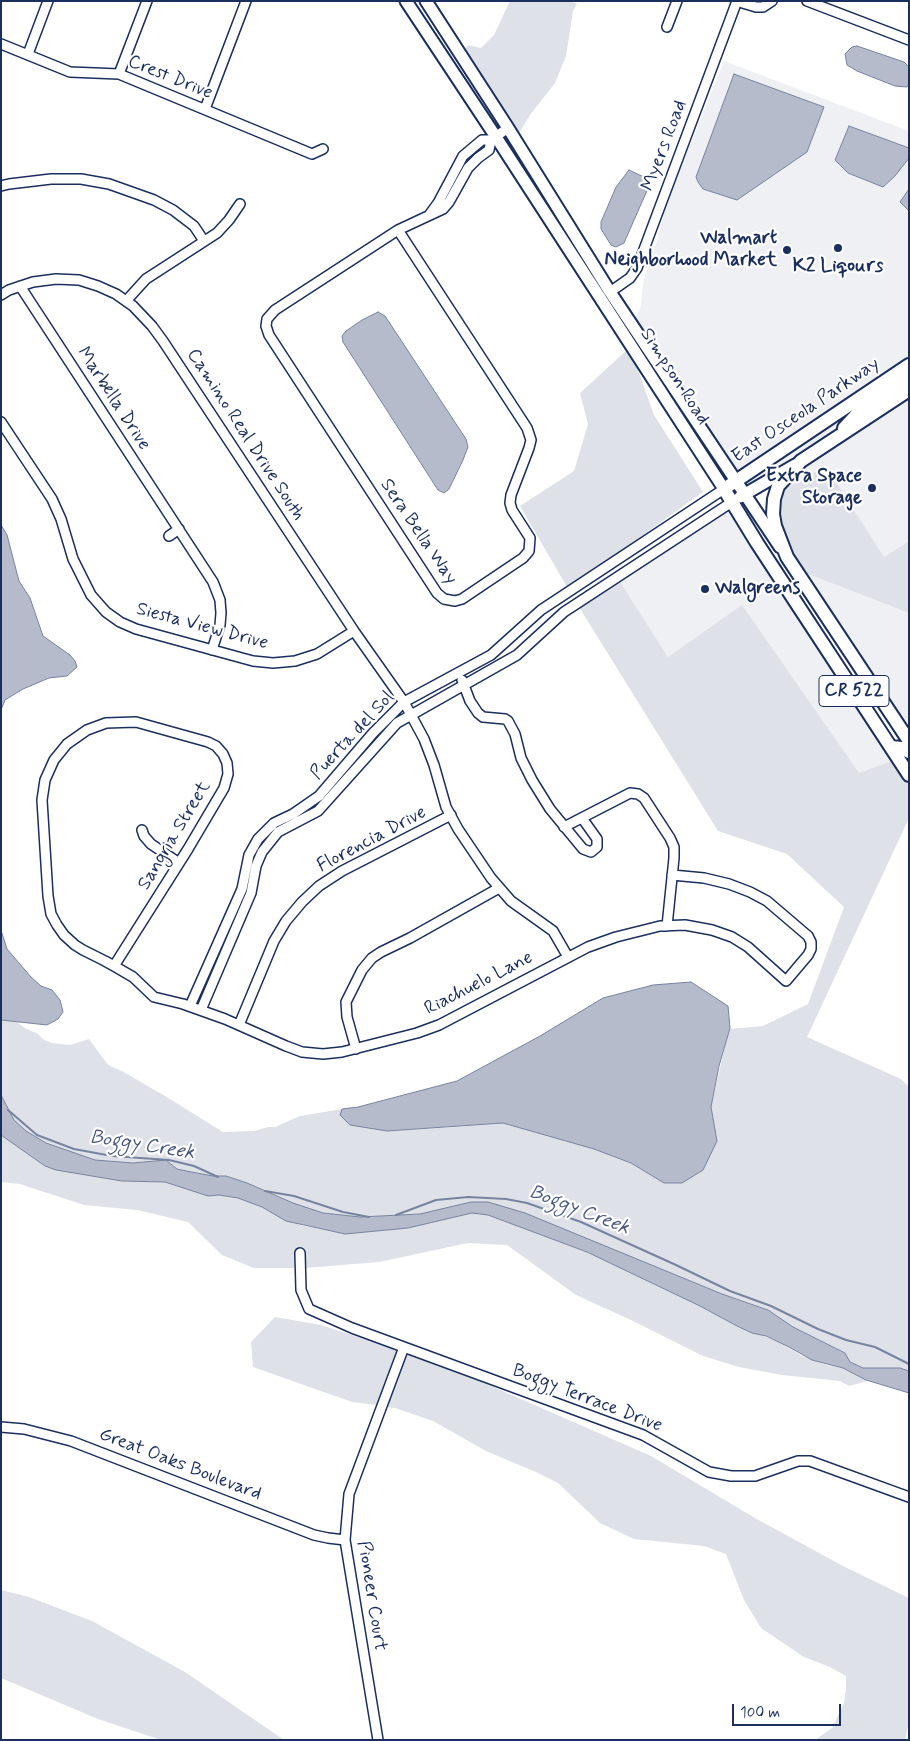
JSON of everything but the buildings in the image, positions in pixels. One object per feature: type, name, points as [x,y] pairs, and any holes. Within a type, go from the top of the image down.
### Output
[{"type":"main road","name":"Simpson Road","points":[[406,1],[909,774]]},
{"type":"main road","name":"Simpson Road","points":[[426,1],[610,292],[909,741]]},
{"type":"main road","points":[[590,282],[599,289],[610,292]]},
{"type":"main road","points":[[613,318],[621,319],[632,325]]},
{"type":"main road","name":"East Osceola Parkway","points":[[724,489],[909,365]]},
{"type":"main road","points":[[832,441],[856,414],[909,378]]},
{"type":"main road","name":"East Osceola Parkway","points":[[732,502],[801,461],[909,390]]},
{"type":"main road","name":"CR 522","points":[[787,557],[775,526],[774,499],[778,486],[801,461]]},
{"type":"main road","points":[[891,748],[902,748],[909,752]]},
{"type":"street","points":[[28,54],[48,1]]},
{"type":"street","points":[[119,74],[147,1]]},
{"type":"street","points":[[205,109],[246,1]]},
{"type":"street","points":[[667,27],[677,1]]},
{"type":"street","points":[[737,1],[763,7],[772,1]]},
{"type":"street","name":"Myers Road","points":[[610,292],[630,278],[637,268],[737,1]]},
{"type":"street","points":[[807,1],[909,40]]},
{"type":"street","name":"Crest Drive","points":[[1,44],[70,72],[119,74],[312,154],[323,149]]},
{"type":"street","name":"Sera Bella Way","points":[[398,230],[527,428],[531,440],[510,499],[512,510],[530,538],[529,551],[523,558],[462,599],[455,601],[444,599],[437,593],[274,344],[267,332],[266,326],[269,316],[275,310],[398,230],[430,214],[438,204],[463,156],[482,140],[494,138],[508,128]]},
{"type":"street","points":[[1,186],[51,179],[80,179],[109,184],[154,200],[173,210],[194,226],[204,241]]},
{"type":"street","points":[[126,301],[146,279],[217,233],[240,204]]},
{"type":"street","name":"Camino Real Drive South","points":[[1,295],[33,282],[56,279],[79,280],[116,294],[146,319],[163,340],[354,631],[404,702],[434,765],[446,807],[485,870],[511,901],[552,931],[568,957]]},
{"type":"street","name":"Marbella Drive","points":[[20,286],[213,582],[220,600],[221,613],[220,625],[212,650]]},
{"type":"street","name":"Siesta View Drive","points":[[1,422],[52,499],[61,519],[73,559],[91,595],[106,612],[120,622],[136,629],[253,661],[273,663],[295,661],[317,654],[354,631]]},
{"type":"street","name":"Puerta del Sol","points":[[190,1006],[242,889],[249,855],[258,839],[274,823],[293,814],[319,796],[373,733],[404,702],[492,655],[534,616],[724,489]]},
{"type":"street","name":"Puerta del Sol","points":[[201,1010],[251,893],[256,866],[262,852],[278,832],[318,811],[397,723],[517,655],[564,612],[732,502]]},
{"type":"street","points":[[169,536],[179,529]]},
{"type":"street","points":[[534,616],[545,628]]},
{"type":"street","points":[[459,672],[470,701],[478,712],[483,716],[508,721],[515,734],[522,758],[532,780],[550,809],[582,849],[591,852],[597,847],[597,839],[582,818]]},
{"type":"street","name":"Sangria Street","points":[[114,966],[179,863],[226,783],[228,774],[227,763],[220,750],[204,740],[141,723],[122,721],[106,723],[75,737],[63,748],[49,769],[43,794],[49,908],[57,925],[68,940],[137,980],[154,996],[173,1002]]},
{"type":"street","points":[[564,827],[630,793],[638,794],[644,798],[674,847],[667,926]]},
{"type":"street","name":"Florencia Drive","points":[[239,1025],[274,941],[286,920],[302,902],[319,886],[342,871],[451,816]]},
{"type":"street","points":[[142,830],[144,836],[151,844],[179,863]]},
{"type":"street","name":"Riachuelo Lane","points":[[173,1002],[201,1010],[302,1052],[323,1054],[417,1033],[439,1025],[588,947],[616,937],[667,926],[685,925],[732,936],[748,947],[786,981],[812,950],[808,936],[768,901],[729,884],[704,878],[672,875]]},
{"type":"street","points":[[356,1048],[347,1017],[346,1002],[362,970],[372,958],[499,888]]},
{"type":"street","name":"Boggy Terrace Drive","points":[[300,1253],[301,1290],[310,1309],[352,1328],[643,1436],[709,1472],[732,1476],[755,1476],[798,1461],[810,1461],[909,1498]]},
{"type":"street","name":"Pioneer Court","points":[[378,1740],[345,1540],[349,1494],[404,1347]]},
{"type":"street","name":"Great Oaks Boulevard","points":[[1,1427],[24,1429],[71,1441],[314,1535],[345,1540]]},
{"type":"shaded area","points":[[510,1],[570,1],[577,4],[573,11],[566,56],[555,83],[530,115],[514,141],[463,53],[468,45],[481,48],[494,35]]},
{"type":"shaded area","points":[[724,61],[909,131],[909,148],[849,126],[835,160],[895,176],[909,158],[909,189],[900,202],[909,211],[909,360],[737,475],[634,322],[641,306],[643,282],[657,241],[665,207]],"holes":[[[734,74],[823,107],[737,199],[703,189]]]},
{"type":"shaded area","points":[[628,349],[633,356],[654,415],[703,492],[567,587],[520,506],[574,471],[588,424],[580,393]]},
{"type":"shaded area","points":[[878,390],[845,420],[829,438],[746,489],[742,482]]},
{"type":"shaded area","points":[[909,395],[909,541],[884,557],[826,466],[781,491],[804,464]]},
{"type":"shaded area","points":[[826,466],[884,557],[909,541],[909,613],[800,571],[784,547],[777,514],[781,491]]},
{"type":"shaded area","points":[[731,507],[909,766],[909,787],[892,761],[859,774],[742,606],[668,657],[619,580]]},
{"type":"shaded area","points":[[800,571],[909,613],[909,752]]},
{"type":"shaded area","points":[[619,580],[668,657],[742,605],[859,773],[892,761],[909,787],[909,818],[807,1037],[901,1079],[909,1087],[909,1371],[900,1368],[863,1368],[850,1362],[845,1353],[793,1327],[768,1310],[722,1294],[615,1250],[471,1202],[420,1214],[360,1217],[323,1213],[226,1176],[213,1176],[177,1169],[166,1160],[133,1163],[95,1160],[46,1143],[26,1131],[13,1120],[1,1095],[1,1020],[17,1022],[38,1034],[44,1040],[52,1043],[70,1045],[89,1039],[108,1065],[122,1071],[223,1132],[254,1131],[275,1127],[300,1116],[342,1109],[340,1115],[387,1131],[503,1123],[594,1149],[631,1163],[664,1183],[717,1141],[711,1107],[729,1029],[763,1026],[808,1004],[844,907],[787,854],[718,831],[579,607]]},
{"type":"shaded area","points":[[1,1135],[45,1166],[56,1170],[121,1181],[165,1182],[208,1196],[219,1195],[238,1198],[300,1225],[345,1234],[408,1228],[472,1213],[488,1215],[587,1252],[700,1306],[737,1326],[779,1342],[802,1356],[827,1365],[843,1368],[868,1381],[849,1386],[840,1381],[782,1375],[739,1367],[703,1356],[576,1295],[507,1245],[468,1243],[379,1262],[305,1268],[304,1250],[296,1249],[296,1268],[254,1268],[222,1255],[188,1222],[137,1210],[84,1205],[20,1184],[1,1182]]},
{"type":"shaded area","points":[[275,1317],[321,1325],[398,1350],[377,1405],[352,1402],[253,1367],[251,1342]]},
{"type":"shaded area","points":[[406,1353],[457,1371],[651,1456],[755,1518],[843,1566],[909,1598],[909,1722],[905,1740],[815,1740],[832,1728],[844,1703],[846,1676],[830,1667],[804,1657],[761,1628],[744,1600],[726,1554],[704,1546],[634,1539],[600,1523],[558,1483],[486,1451],[433,1421],[395,1408],[386,1407]]},
{"type":"shaded area","points":[[1,1590],[29,1597],[92,1621],[185,1672],[284,1740],[161,1740],[98,1719],[1,1678]]},
{"type":"water","points":[[857,46],[904,62],[909,67],[909,83],[907,87],[895,86],[847,65],[845,54],[852,47]]},
{"type":"water","points":[[734,74],[824,107],[807,152],[737,200],[703,189],[696,177]]},
{"type":"water","points":[[849,126],[909,148],[909,158],[895,176],[883,187],[848,173],[835,160]]},
{"type":"water","points":[[629,170],[648,179],[649,186],[624,243],[616,247],[611,245],[601,229],[601,222],[616,187]]},
{"type":"water","points":[[909,189],[909,211],[900,202]]},
{"type":"water","points":[[378,312],[385,316],[466,439],[468,447],[463,460],[449,489],[444,493],[438,490],[343,342],[342,336],[346,331]]},
{"type":"water","points":[[1,525],[7,535],[19,581],[30,598],[43,636],[70,655],[77,667],[67,676],[49,678],[23,689],[5,700],[1,710]]},
{"type":"water","points":[[1,930],[7,949],[31,977],[41,986],[52,990],[60,1000],[63,1012],[58,1019],[47,1025],[1,1020]]},
{"type":"water","points":[[691,982],[728,1006],[730,1028],[719,1066],[711,1107],[717,1141],[703,1170],[682,1183],[664,1183],[631,1163],[594,1149],[503,1123],[387,1131],[350,1125],[340,1115],[342,1109],[358,1107],[457,1081],[540,1036],[603,998],[653,985]]},
{"type":"water","points":[[1,1095],[14,1120],[26,1131],[46,1143],[95,1160],[133,1163],[166,1160],[177,1169],[213,1176],[226,1176],[323,1213],[360,1217],[420,1214],[471,1202],[488,1202],[525,1213],[722,1294],[768,1310],[793,1327],[845,1353],[850,1362],[863,1368],[900,1368],[909,1371],[909,1393],[866,1380],[843,1368],[812,1360],[766,1336],[752,1333],[737,1326],[700,1306],[587,1252],[488,1215],[472,1213],[408,1228],[345,1234],[286,1221],[262,1207],[238,1198],[219,1195],[208,1196],[165,1182],[122,1181],[56,1170],[45,1166],[1,1135]]},
{"type":"waterway","name":"Boggy Creek","points":[[8,1110],[37,1135],[74,1149],[112,1156],[169,1160],[194,1166],[218,1177]]},
{"type":"waterway","name":"Boggy Creek","points":[[265,1191],[294,1196],[343,1212],[369,1217]]},
{"type":"waterway","name":"Boggy Creek","points":[[396,1215],[436,1200],[468,1197],[506,1199],[527,1203],[581,1222],[730,1291],[771,1306],[818,1329],[846,1340],[875,1347],[909,1364]]},
{"type":"place","name":"K2 Liqours","points":[[838,248]]},
{"type":"place","name":"Walmart Neighborhood Market","points":[[787,250]]},
{"type":"place","name":"Extra Space Storage","points":[[872,488]]},
{"type":"place","name":"Walgreens","points":[[705,589]]}]
